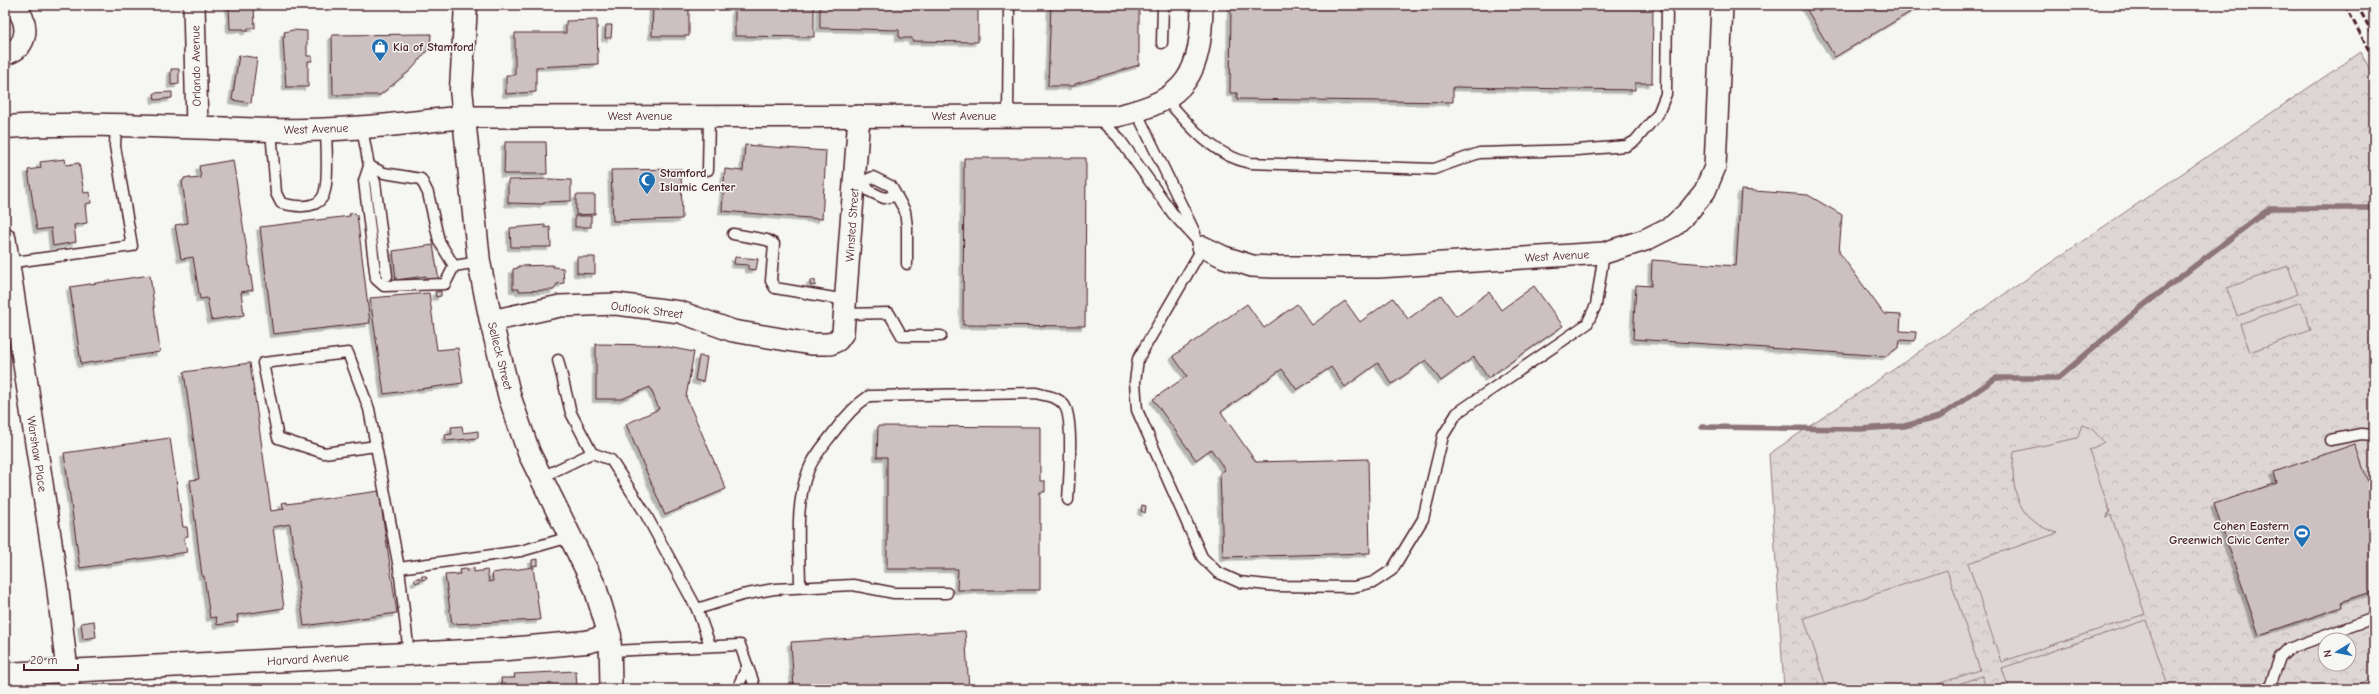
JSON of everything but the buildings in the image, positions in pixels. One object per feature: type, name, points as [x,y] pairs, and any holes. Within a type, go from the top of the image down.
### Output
[{"type":"street","points":[[5,54],[16,49],[25,35],[24,17],[13,5]]},
{"type":"street","name":"Orlando Avenue","points":[[194,5],[197,127]]},
{"type":"street","name":"Selleck Street","points":[[466,5],[461,74],[464,117],[479,262],[491,321],[514,410],[540,478],[595,587],[611,644],[612,689]]},
{"type":"street","name":"West Avenue","points":[[5,127],[116,123],[271,130],[326,130],[362,128],[464,117],[1097,117],[1136,111],[1165,98],[1180,88],[1190,76],[1197,61],[1201,43],[1202,5]]},
{"type":"street","name":"West Avenue","points":[[1203,247],[1224,257],[1252,266],[1378,267],[1604,254],[1645,240],[1673,226],[1705,192],[1715,167],[1722,5]]},
{"type":"street","name":"Winsted Street","points":[[845,316],[860,180],[859,116]]},
{"type":"street","name":"Warshaw Place","points":[[5,239],[7,263],[56,574],[68,680]]},
{"type":"street","name":"Outlook Street","points":[[491,321],[560,306],[616,304],[680,312],[733,331],[810,344],[830,344],[838,340],[845,316]]},
{"type":"street","name":"Harvard Avenue","points":[[5,674],[68,680],[408,654],[578,643],[611,644]]},
{"type":"lane","points":[[1008,116],[1009,5]]},
{"type":"lane","points":[[1162,43],[1163,5]]},
{"type":"lane","points":[[1165,98],[1204,142],[1234,160],[1250,163],[1434,169],[1479,153],[1576,150],[1626,146],[1635,141],[1658,114],[1666,94],[1667,5]]},
{"type":"lane","points":[[1136,111],[1178,202],[1203,247]]},
{"type":"lane","points":[[708,170],[709,116]]},
{"type":"lane","points":[[1097,117],[1118,137],[1172,214],[1203,247]]},
{"type":"lane","points":[[7,263],[132,246],[115,146],[116,123]]},
{"type":"lane","points":[[362,128],[369,166],[375,182],[387,276]]},
{"type":"lane","points":[[271,130],[276,193],[281,203],[291,206],[312,205],[322,199],[326,188],[326,130]]},
{"type":"lane","points":[[369,166],[364,181],[376,279],[384,286],[445,284],[454,266]]},
{"type":"lane","points":[[369,166],[384,173],[421,179],[428,194],[439,241],[454,266]]},
{"type":"lane","points":[[895,196],[884,198],[869,192],[860,180],[873,177],[891,186],[895,196],[905,211],[908,228],[907,264]]},
{"type":"lane","points":[[733,234],[768,240],[774,244],[771,282],[775,288],[845,316],[888,313],[902,336],[941,336]]},
{"type":"lane","points":[[1203,247],[1138,359],[1135,382],[1137,410],[1156,456],[1202,557],[1217,572],[1239,582],[1277,586],[1353,587],[1374,582],[1392,570],[1423,519],[1443,436],[1457,413],[1587,324],[1596,305],[1604,254]]},
{"type":"lane","points":[[454,266],[479,262]]},
{"type":"lane","points":[[376,446],[324,453],[278,438],[263,363],[348,353],[369,409],[376,446],[399,568],[408,654]]},
{"type":"lane","points":[[558,360],[571,413],[592,453],[611,460],[645,512],[698,609],[710,645]]},
{"type":"lane","points":[[800,587],[800,510],[808,471],[818,451],[856,405],[869,396],[1036,393],[1055,398],[1065,405],[1070,421],[1068,500]]},
{"type":"lane","points":[[2330,440],[2361,434],[2374,435]]},
{"type":"lane","points":[[540,478],[592,453]]},
{"type":"lane","points":[[399,568],[521,551],[570,537]]},
{"type":"lane","points":[[698,609],[742,595],[774,589],[800,587],[853,585],[894,593],[947,593]]},
{"type":"lane","points":[[2269,689],[2277,662],[2288,649],[2374,618]]},
{"type":"lane","points":[[611,644],[740,645],[753,681],[754,689]]},
{"type":"lane","points":[[741,689],[740,682],[747,667]]},
{"type":"green space","name":"Cohen Eastern Greenwich Civic Center","points":[[2361,52],[2374,78],[2374,679],[2348,689],[1784,689],[1769,454]]},
{"type":"green space","points":[[2288,266],[2298,294],[2237,316],[2227,288]]},
{"type":"green space","points":[[2301,302],[2311,330],[2250,352],[2240,324]]},
{"type":"green space","points":[[2082,425],[2092,429],[2104,442],[2089,450],[2110,512],[2105,517],[2111,515],[2145,614],[2001,662],[1968,563],[2058,533],[2044,528],[2025,513],[2016,492],[2013,466],[2014,452],[2077,438]]},
{"type":"green space","points":[[1947,570],[1980,670],[1922,689],[1827,689],[1804,618]]},
{"type":"green space","points":[[2146,620],[2169,689],[2009,689],[2002,668]]},
{"type":"green space","points":[[1982,676],[1986,689],[1944,689]]},
{"type":"waterway","points":[[1702,427],[1860,429],[1904,426],[1939,417],[1996,378],[2058,378],[2140,308],[2270,208],[2374,208]]},
{"type":"railway","points":[[2345,5],[2374,60]]},
{"type":"railway","points":[[2357,5],[2374,36]]},
{"type":"railway","points":[[2368,5],[2374,16]]},
{"type":"place","name":"Kia of Stamford","points":[[380,62]]},
{"type":"place","name":"Stamford Islamic Center","points":[[647,195]]},
{"type":"place","name":"Cohen Eastern Greenwich Civic Center","points":[[2302,548]]}]
